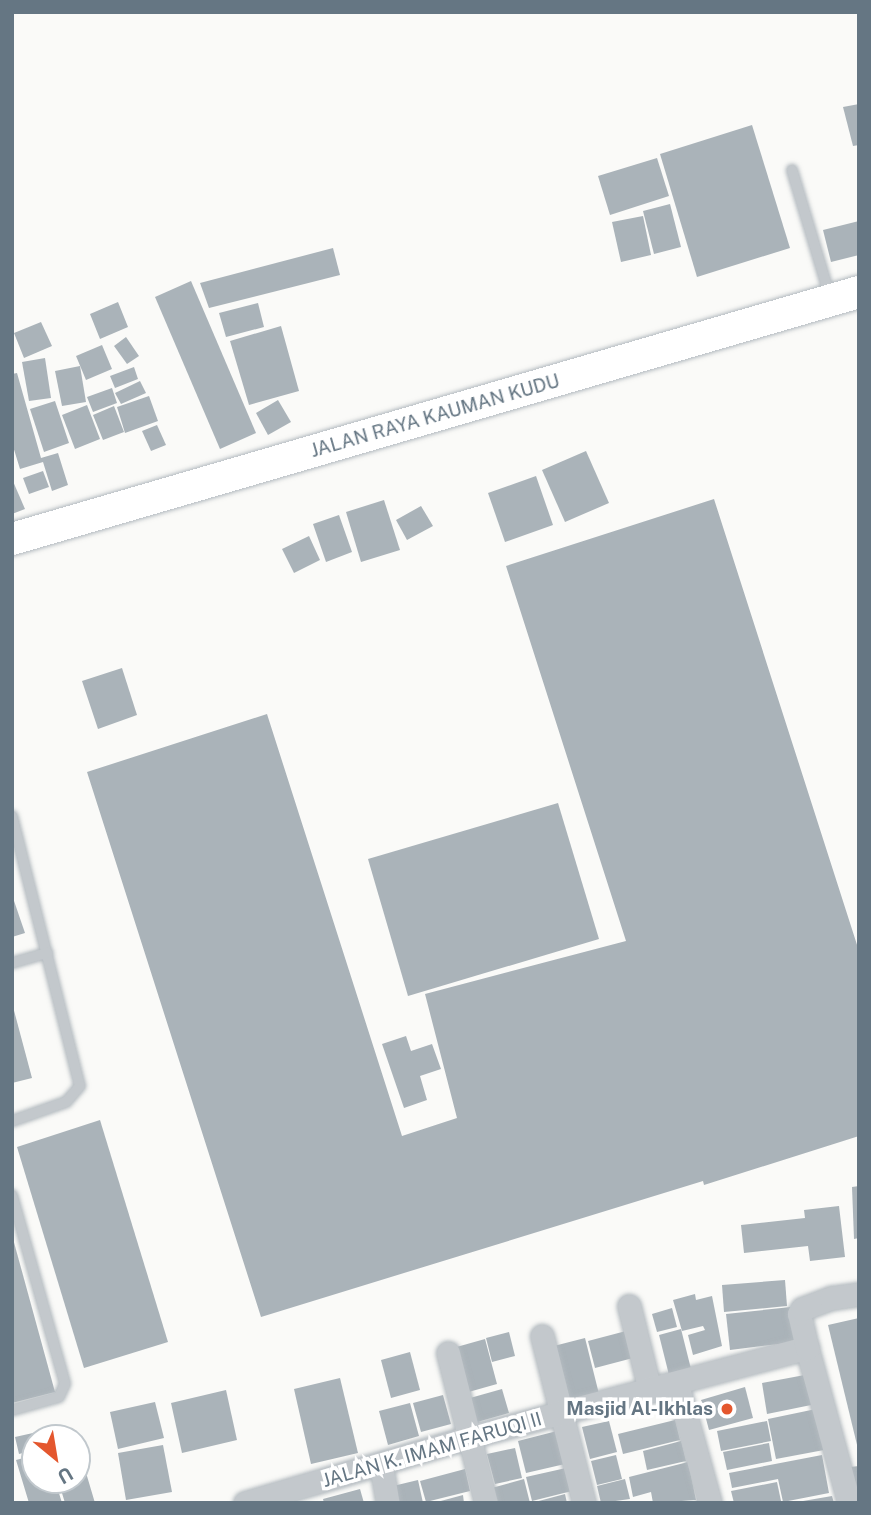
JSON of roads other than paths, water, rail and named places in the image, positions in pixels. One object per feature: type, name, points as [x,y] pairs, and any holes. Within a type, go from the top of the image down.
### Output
[{"type":"street","name":"JALAN RAYA KAUMAN KUDU","points":[[12,540],[845,296]]},
{"type":"street","points":[[849,1503],[799,1314],[802,1309],[831,1298],[859,1294]]},
{"type":"street","points":[[629,1306],[650,1391]]},
{"type":"street","points":[[542,1336],[584,1503]]},
{"type":"street","name":"JALAN K. IMAM FARUQI II","points":[[249,1502],[469,1437],[807,1348]]},
{"type":"street","points":[[448,1353],[486,1503]]},
{"type":"street","points":[[677,1384],[710,1503]]},
{"type":"street","points":[[381,1465],[388,1503]]},
{"type":"lane","points":[[792,170],[845,296]]},
{"type":"lane","points":[[12,816],[80,1086],[66,1102],[12,1121]]},
{"type":"lane","points":[[12,963],[48,953]]},
{"type":"lane","points":[[12,1195],[65,1384],[59,1397],[12,1410]]},
{"type":"place","name":"Masjid Al-Ikhlas","points":[[727,1409]]}]
